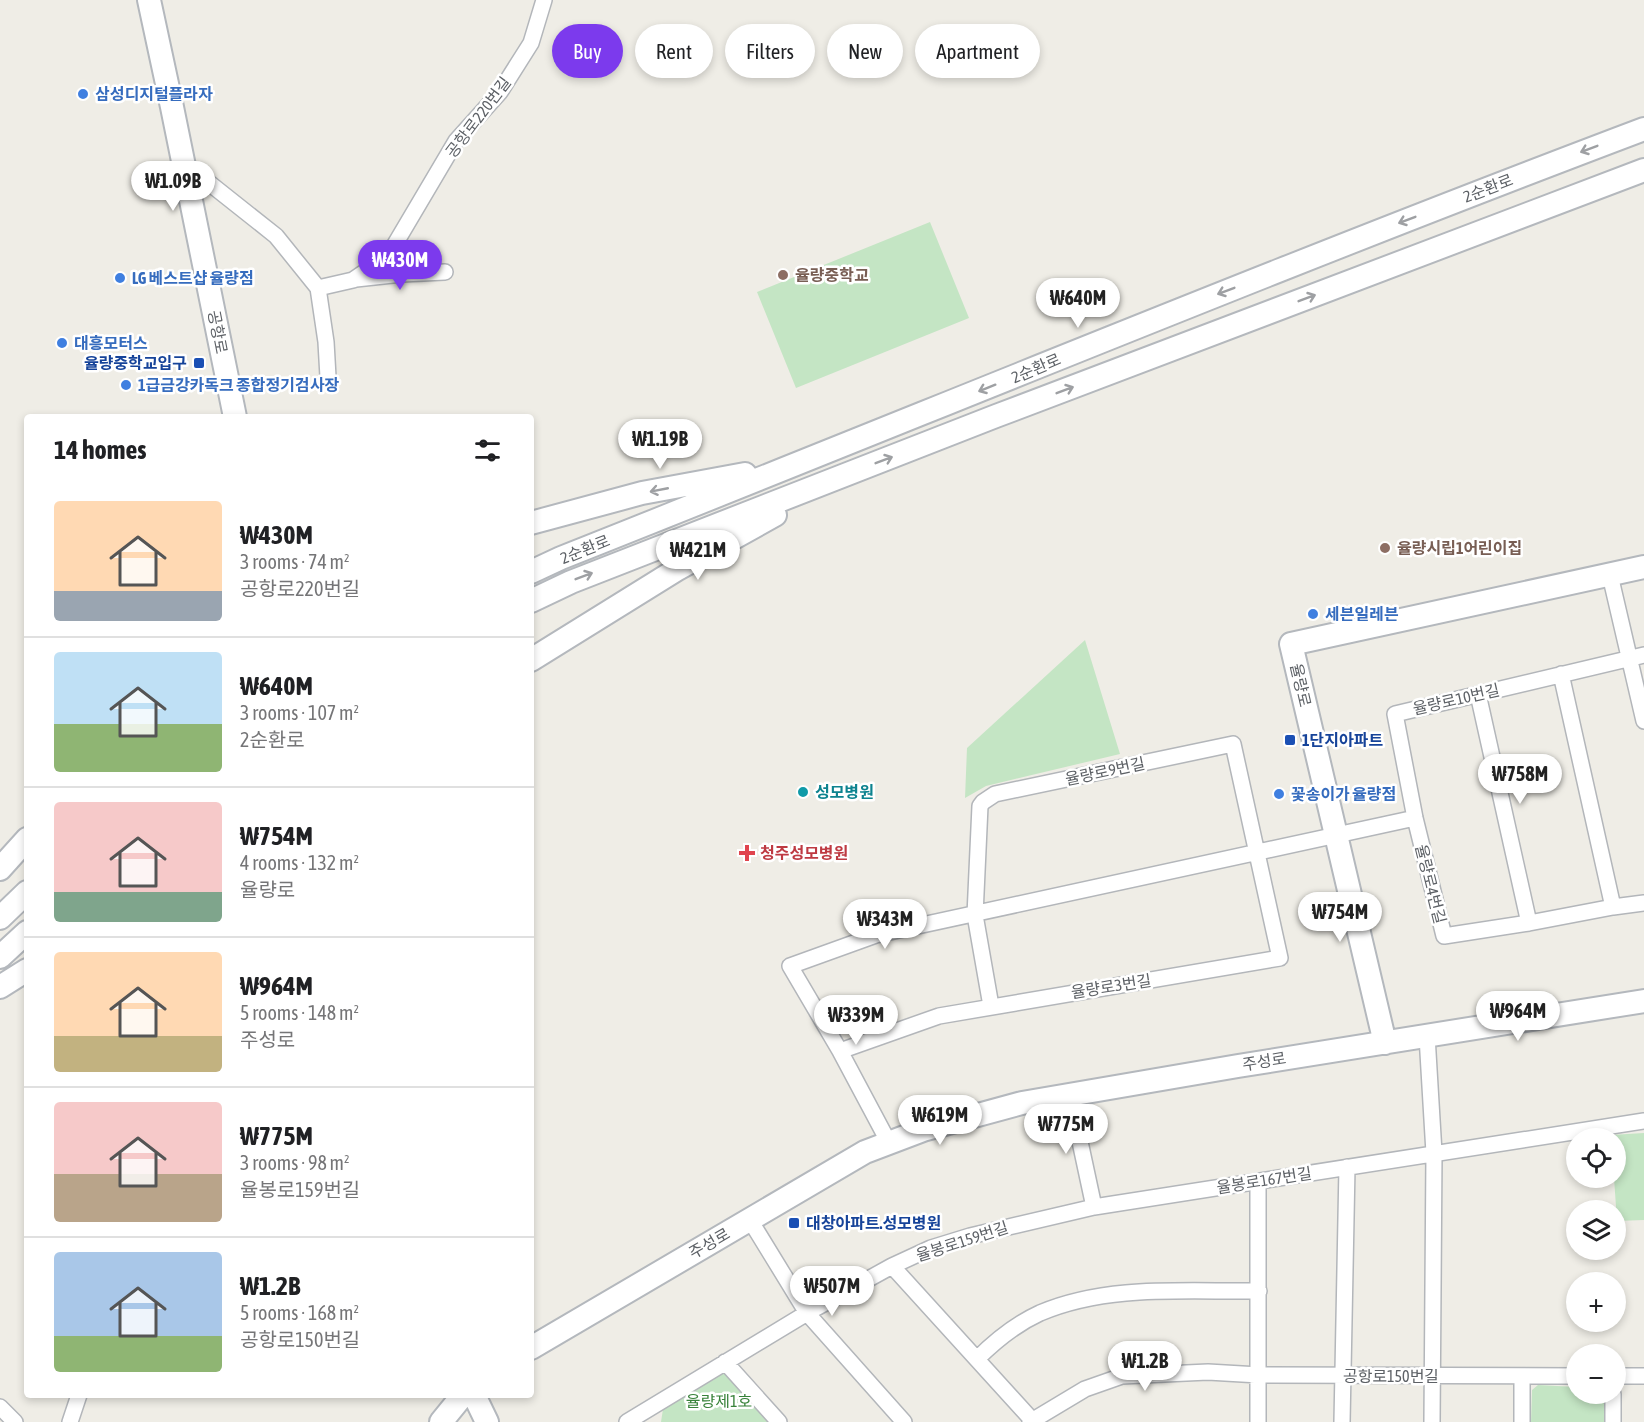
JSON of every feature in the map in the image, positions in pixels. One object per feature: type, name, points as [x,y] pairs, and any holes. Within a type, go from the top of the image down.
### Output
[{"type":"street","name":"공항로","points":[[149,0],[234,414]]},
{"type":"street","name":"공항로220번길","points":[[353,280],[388,256],[456,141],[500,92],[531,43],[544,0]]},
{"type":"street","name":"2순환로","points":[[534,571],[1168,313],[1644,129]]},
{"type":"street","points":[[184,163],[276,236],[318,288],[326,342],[328,377]]},
{"type":"street","name":"2순환로","points":[[534,600],[571,582],[849,474],[1644,170]]},
{"type":"street","name":"공항로220번길","points":[[318,288],[353,280],[445,272]]},
{"type":"street","points":[[534,522],[642,494],[799,463]]},
{"type":"street","points":[[534,658],[676,570],[849,474]]},
{"type":"street","name":"율량로","points":[[1385,1042],[1291,644],[1644,567]]},
{"type":"street","points":[[1610,575],[1637,656],[1644,721]]},
{"type":"street","name":"율량로10번길","points":[[1415,818],[1395,714],[1637,656]]},
{"type":"street","points":[[1561,674],[1613,907]]},
{"type":"street","points":[[1478,694],[1529,923]]},
{"type":"street","name":"율량로9번길","points":[[975,915],[980,806],[995,794],[1233,744],[1256,852]]},
{"type":"street","points":[[889,1143],[840,1051],[790,966],[876,935],[1415,818]]},
{"type":"street","name":"율량로4번길","points":[[1415,818],[1444,936],[1644,903]]},
{"type":"street","points":[[0,869],[24,842]]},
{"type":"street","name":"율량로3번길","points":[[840,1051],[939,1016],[1280,958],[1256,852]]},
{"type":"street","points":[[0,918],[24,895]]},
{"type":"street","points":[[975,915],[990,1006]]},
{"type":"street","points":[[0,957],[24,935]]},
{"type":"street","points":[[0,987],[24,972]]},
{"type":"street","name":"주성로","points":[[534,1346],[865,1152],[923,1130],[1022,1103],[1644,1001]]},
{"type":"street","points":[[1427,1036],[1434,1153],[1432,1422]]},
{"type":"street","points":[[1070,1095],[1094,1207]]},
{"type":"street","name":"율봉로167번길","points":[[1094,1207],[1644,1121]]},
{"type":"street","points":[[1342,1422],[1347,1167]]},
{"type":"street","points":[[1258,1181],[1258,1422]]},
{"type":"street","name":"율봉로159번길","points":[[637,1420],[725,1362],[892,1266],[931,1248],[970,1236],[1094,1207]]},
{"type":"street","points":[[750,1220],[807,1313],[904,1422]]},
{"type":"street","name":"공항로150번길","points":[[892,1266],[1031,1421],[1085,1389],[1122,1376],[1208,1372],[1343,1376],[1566,1376]]},
{"type":"street","points":[[977,1359],[999,1338],[1039,1314],[1076,1301],[1118,1293],[1258,1291]]},
{"type":"street","points":[[725,1362],[779,1422]]},
{"type":"street","points":[[1522,1376],[1522,1422]]},
{"type":"street","points":[[1626,1376],[1644,1376]]},
{"type":"street","points":[[70,1422],[78,1398]]},
{"type":"street","points":[[441,1422],[461,1398]]},
{"type":"street","points":[[475,1398],[487,1422]]},
{"type":"street","points":[[1613,1404],[1613,1422]]},
{"type":"street","points":[[0,1407],[15,1422]]},
{"type":"green space","points":[[930,222],[969,318],[796,388],[757,292]]},
{"type":"green space","points":[[1085,640],[1120,754],[986,786],[965,798],[967,748]]},
{"type":"green space","points":[[1644,1133],[1644,1220],[1626,1221],[1626,1200],[1616,1200],[1615,1188],[1626,1188],[1626,1134]]},
{"type":"green space","name":"율량제1호","points":[[725,1371],[768,1422],[661,1422],[663,1409]]},
{"type":"green space","points":[[1538,1385],[1566,1386],[1566,1404],[1605,1404],[1604,1422],[1531,1422],[1532,1390]]},
{"type":"place","name":"삼성디지털플라자","points":[[83,94]]},
{"type":"place","name":"율량중학교","points":[[783,275]]},
{"type":"place","name":"LG 베스트샵 율량점","points":[[120,278]]},
{"type":"place","name":"대흥모터스","points":[[62,343]]},
{"type":"place","name":"율량중학교입구","points":[[199,363]]},
{"type":"place","name":"1급금강카독크 종합정기검사장","points":[[126,385]]},
{"type":"place","name":"율량시립1어린이집","points":[[1385,548]]},
{"type":"place","name":"세븐일레븐","points":[[1313,614]]},
{"type":"place","name":"1단지아파트","points":[[1290,740]]},
{"type":"place","name":"성모병원","points":[[803,792]]},
{"type":"place","name":"꽃송이가 율량점","points":[[1279,794]]},
{"type":"place","name":"청주성모병원","points":[[747,853]]},
{"type":"place","name":"대창아파트.성모병원","points":[[794,1223]]}]
